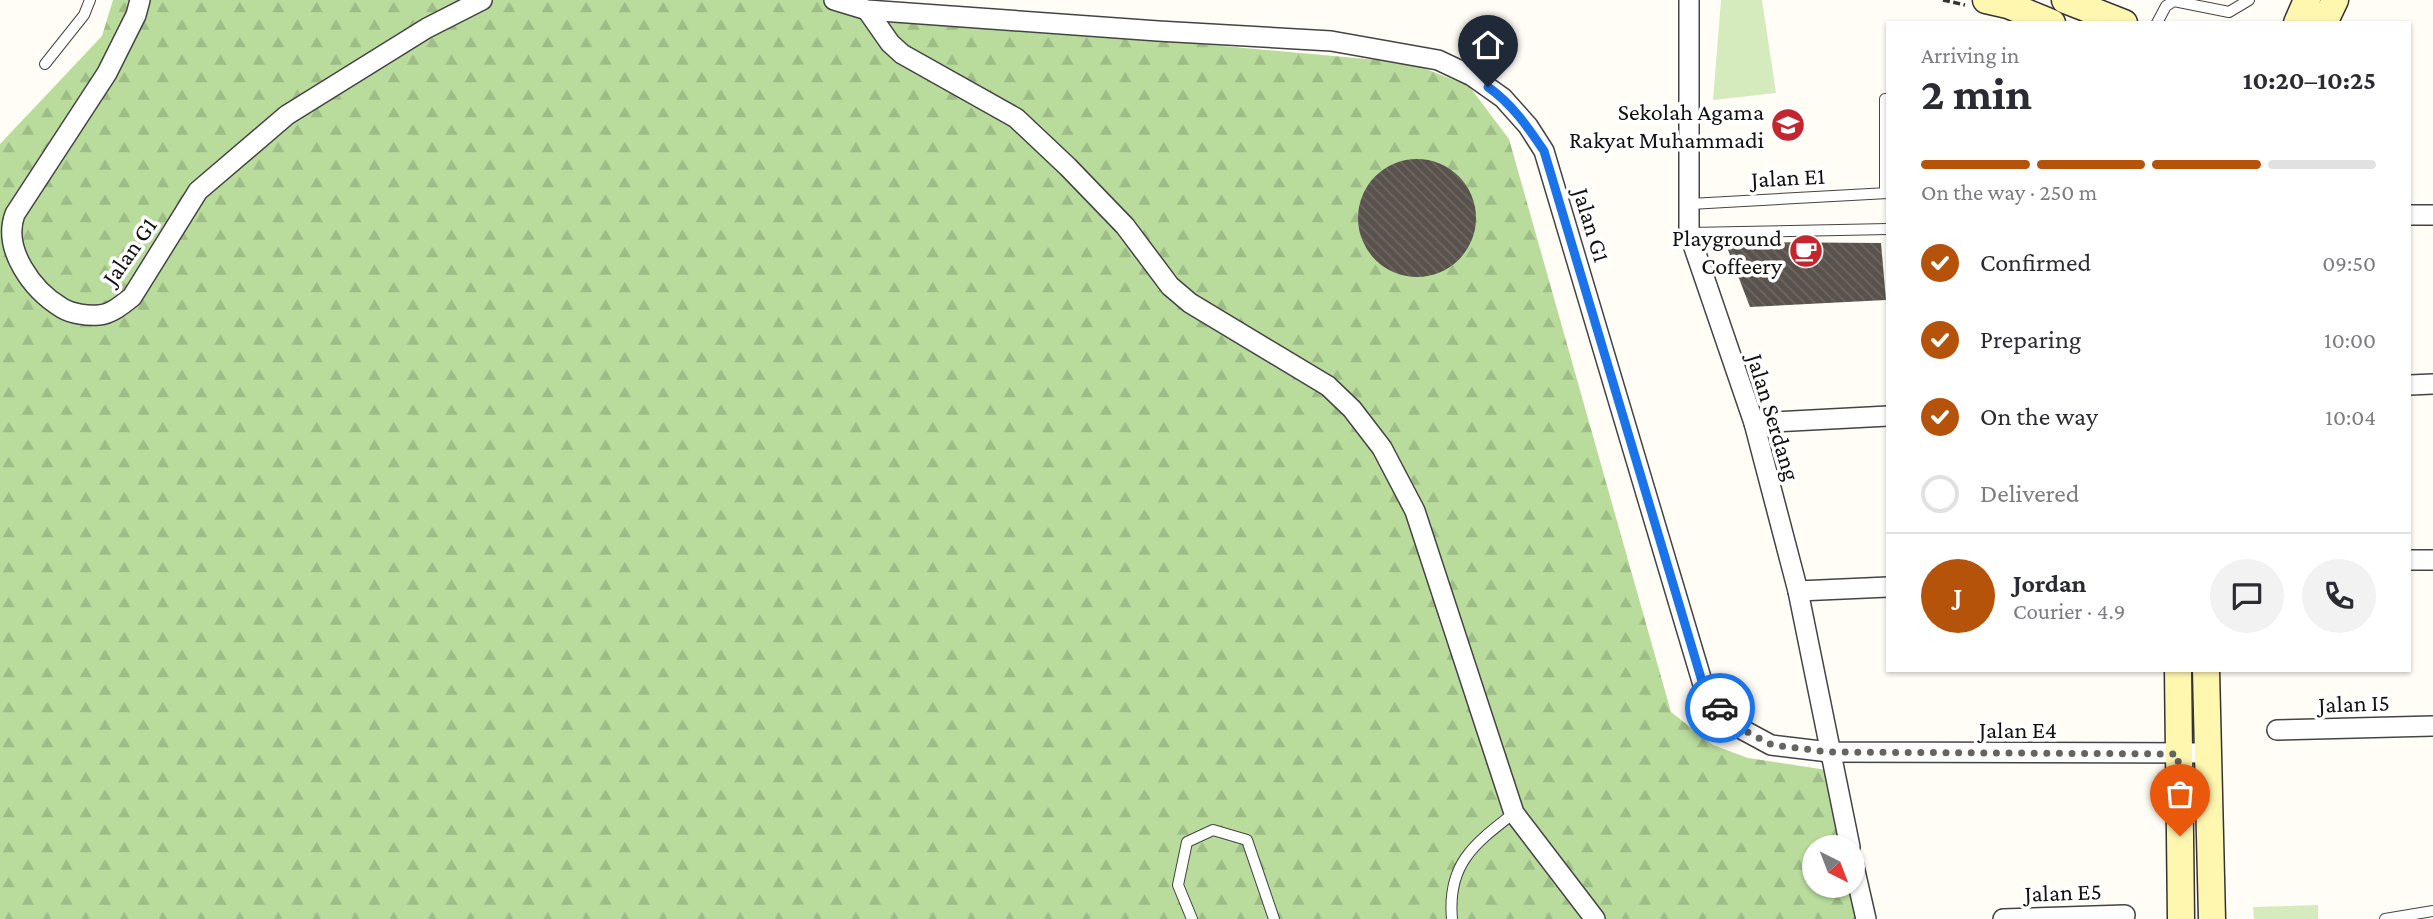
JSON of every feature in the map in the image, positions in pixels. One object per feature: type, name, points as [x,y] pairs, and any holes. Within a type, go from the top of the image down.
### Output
[{"type":"main road","points":[[1986,0],[2008,5],[2047,21]]},
{"type":"main road","points":[[2065,0],[2119,21]]},
{"type":"main road","points":[[2298,21],[2307,0]]},
{"type":"main road","points":[[2325,21],[2335,0]]},
{"type":"main road","points":[[2178,672],[2181,919]]},
{"type":"main road","points":[[2206,672],[2212,919]]},
{"type":"street","name":"Jalan G1","points":[[140,0],[136,15],[107,73],[15,214],[10,228],[23,269],[38,288],[62,308],[74,313],[101,315],[132,298],[198,191],[288,115],[427,28],[482,0]]},
{"type":"street","name":"Jalan G1","points":[[834,0],[867,10],[1331,41],[1438,60],[1472,76],[1503,98],[1528,126],[1544,151],[1704,688],[1734,725],[1772,745],[1829,752]]},
{"type":"street","name":"Jalan Serdang","points":[[1689,0],[1689,233],[1754,423],[1798,590],[1847,835]]},
{"type":"street","points":[[867,10],[890,43],[902,54],[1016,118],[1068,166],[1125,226],[1170,286],[1190,303],[1328,386],[1352,408],[1382,447],[1415,511],[1514,813],[1595,919]]},
{"type":"street","points":[[2411,215],[2433,215]]},
{"type":"street","points":[[2411,385],[2433,384]]},
{"type":"street","points":[[1754,423],[1886,415]]},
{"type":"street","points":[[2411,560],[2433,560]]},
{"type":"street","points":[[1798,590],[1886,587]]},
{"type":"street","name":"Jalan I5","points":[[2277,730],[2433,726]]},
{"type":"street","name":"Jalan E4","points":[[1829,752],[2207,753]]},
{"type":"street","points":[[1861,898],[1866,919]]},
{"type":"street","name":"Jalan E5","points":[[2003,919],[2125,915]]},
{"type":"lane","points":[[45,64],[84,15],[90,0]]},
{"type":"lane","points":[[2158,21],[2166,6],[2174,1],[2229,12],[2249,0]]},
{"type":"lane","points":[[1886,99],[1886,146]]},
{"type":"lane","name":"Jalan E1","points":[[1690,204],[1886,193]]},
{"type":"lane","points":[[1689,233],[1886,229]]},
{"type":"lane","points":[[1452,919],[1455,876],[1475,843],[1514,813]]},
{"type":"lane","points":[[1192,919],[1178,885],[1187,842],[1213,830],[1247,840],[1274,919]]},
{"type":"lane","points":[[2385,919],[2433,911]]},
{"type":"green space","points":[[113,0],[860,0],[1146,39],[1411,63],[1469,86],[1509,139],[1671,712],[1713,745],[1748,758],[1827,770],[1845,835],[1802,835],[1802,898],[1858,898],[1867,919],[0,919],[0,144],[102,36]]},
{"type":"green space","points":[[1721,0],[1762,0],[1776,93],[1713,100]]},
{"type":"green space","points":[[2318,905],[2318,919],[2254,919],[2253,907]]},
{"type":"building","points":[[1417,159],[1440,163],[1459,176],[1472,195],[1476,218],[1472,241],[1459,260],[1440,273],[1417,277],[1394,273],[1375,260],[1362,241],[1358,218],[1362,195],[1375,176],[1394,163]]},
{"type":"building","points":[[1725,242],[1881,243],[1886,300],[1750,307]]},
{"type":"way so far","points":[[1720,708],[1734,725],[1772,745],[1829,752],[2178,754],[2180,836]]},
{"type":"place","name":"Sekolah Agama Rakyat Muhammadi","points":[[1788,125]]},
{"type":"place","name":"Playground Coffeery","points":[[1806,251]]},
{"type":"route","points":[[1488,87],[1503,98],[1528,126],[1544,151],[1704,688],[1720,708]]}]
